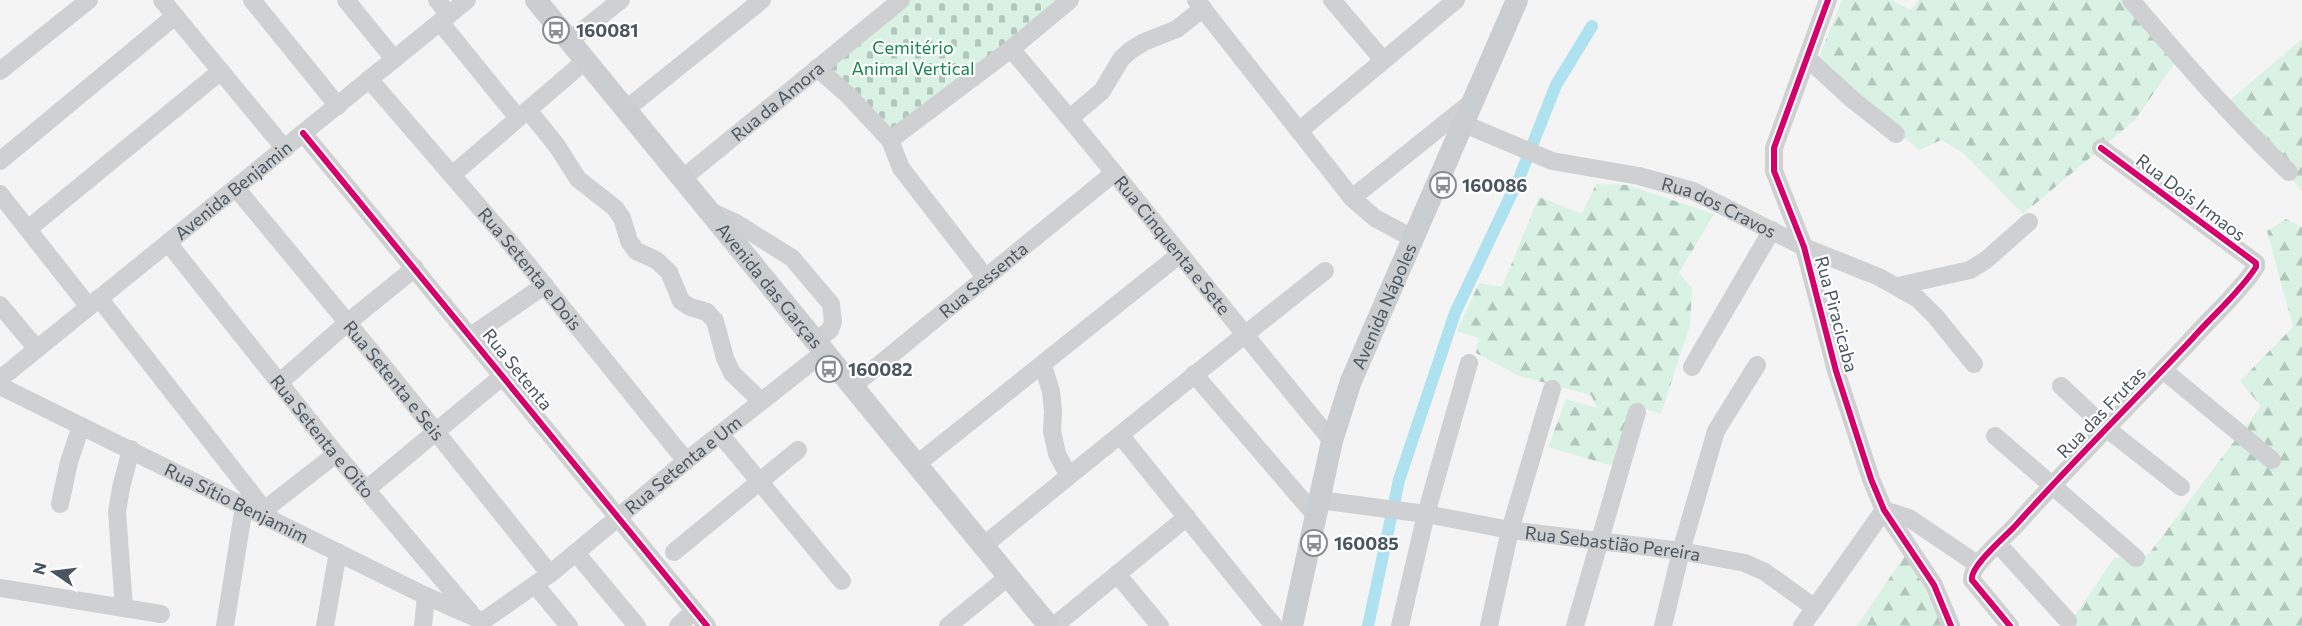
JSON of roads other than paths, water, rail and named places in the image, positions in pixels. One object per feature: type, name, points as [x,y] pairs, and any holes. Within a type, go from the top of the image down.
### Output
[{"type":"main road","name":"Avenida das Garças","points":[[536,0],[1049,626]]},
{"type":"main road","name":"Avenida Nápoles","points":[[1292,626],[1332,441],[1355,371],[1517,0]]},
{"type":"street","points":[[0,71],[89,0]]},
{"type":"street","points":[[162,0],[285,148]]},
{"type":"street","points":[[252,0],[338,106]]},
{"type":"street","points":[[346,0],[394,58]]},
{"type":"street","points":[[437,0],[444,18],[523,114],[557,146],[578,179],[615,208],[622,218],[629,241],[636,251],[656,260],[669,272],[681,301],[690,307],[707,312],[715,321],[725,358],[732,372],[762,401]]},
{"type":"street","name":"Avenida Benjamin","points":[[0,379],[467,0]]},
{"type":"street","points":[[569,41],[621,0]]},
{"type":"street","points":[[625,110],[762,0]]},
{"type":"street","name":"Rua da Amora","points":[[682,179],[901,0]]},
{"type":"street","points":[[890,140],[1011,50],[1070,0]]},
{"type":"street","points":[[1332,0],[1383,60]]},
{"type":"street","points":[[1299,131],[1456,0]]},
{"type":"street","name":"Rua Piracicaba","points":[[1828,0],[1774,148],[1772,160],[1774,171],[1804,247],[1836,371],[1867,470],[1884,510],[1934,585],[1951,626]]},
{"type":"street","points":[[2131,0],[2242,128],[2289,172]]},
{"type":"street","points":[[1070,118],[1102,91],[1121,59],[1131,50],[1176,29],[1199,4],[1352,198],[1375,218],[1414,239]]},
{"type":"street","points":[[0,160],[175,16]]},
{"type":"street","name":"Rua Cinquenta e Sete","points":[[1011,50],[1070,118],[1332,441]]},
{"type":"street","points":[[1808,59],[1853,100],[1896,134]]},
{"type":"street","points":[[452,175],[585,61]]},
{"type":"street","points":[[817,68],[848,95],[890,140],[901,168],[986,278]]},
{"type":"street","points":[[28,229],[221,72]]},
{"type":"street","name":"Rua Setenta e Dois","points":[[369,79],[545,285],[686,461]]},
{"type":"street","points":[[1352,198],[1472,102]]},
{"type":"street","name":"Rua dos Cravos","points":[[1462,123],[1552,161],[1628,174],[1692,191],[1804,247],[1879,276],[1918,299],[1974,363]]},
{"type":"street","name":"Rua Setenta","points":[[303,133],[504,375],[707,626]]},
{"type":"street","name":"Rua Dois Irmaos","points":[[2101,148],[2256,264],[2253,272]]},
{"type":"street","name":"Rua Sessenta","points":[[853,386],[1114,173]]},
{"type":"street","name":"Rua Setenta e Seis","points":[[236,188],[436,431],[550,574]]},
{"type":"street","points":[[0,194],[94,303],[268,515],[336,454]]},
{"type":"street","name":"Rua Setenta e Um","points":[[480,622],[536,586],[762,401],[820,346],[830,330],[831,304],[792,258],[736,223],[708,210]]},
{"type":"street","points":[[1898,286],[1970,270],[1986,260],[2029,222]]},
{"type":"street","points":[[1692,367],[1772,231]]},
{"type":"street","name":"Rua Setenta e Oito","points":[[169,244],[336,454],[444,583],[480,622]]},
{"type":"street","points":[[917,464],[1043,366],[1179,255]]},
{"type":"street","points":[[280,382],[347,323],[415,268]]},
{"type":"street","points":[[982,546],[1121,436],[1243,334],[1325,271]]},
{"type":"street","name":"Rua das Frutas","points":[[1975,568],[2253,272]]},
{"type":"street","points":[[471,336],[545,285]]},
{"type":"street","points":[[0,305],[37,349]]},
{"type":"street","points":[[1400,626],[1426,514],[1469,363]]},
{"type":"street","points":[[1663,626],[1681,551],[1716,431],[1757,365]]},
{"type":"street","points":[[1043,366],[1051,391],[1052,431],[1057,454],[1069,476]]},
{"type":"street","points":[[2163,370],[2272,460]]},
{"type":"street","points":[[1194,374],[1318,508]]},
{"type":"street","points":[[367,489],[504,375]]},
{"type":"street","name":"Rua Sítio Benjamim","points":[[0,386],[244,506],[268,515],[480,622]]},
{"type":"street","points":[[2061,386],[2106,428],[2181,487]]},
{"type":"street","points":[[1489,626],[1510,530],[1552,389]]},
{"type":"street","points":[[1575,626],[1637,412]]},
{"type":"street","points":[[60,504],[69,462],[81,426]]},
{"type":"street","points":[[720,434],[842,581]]},
{"type":"street","points":[[1121,436],[1274,626]]},
{"type":"street","points":[[1995,436],[2136,558]]},
{"type":"street","points":[[124,608],[117,512],[131,449]]},
{"type":"street","points":[[674,552],[798,450]]},
{"type":"street","points":[[225,626],[244,506]]},
{"type":"street","name":"Rua Sebastião Pereira","points":[[1318,508],[1393,509],[1510,530],[1681,551],[1756,566],[1815,608]]},
{"type":"street","points":[[1802,626],[1884,510],[1909,518],[1975,568],[1972,580],[2010,626]]},
{"type":"street","points":[[1054,626],[1187,517]]},
{"type":"street","points":[[1999,545],[2068,621]]},
{"type":"street","points":[[325,626],[338,552]]},
{"type":"street","points":[[576,553],[637,626]]},
{"type":"street","points":[[1117,574],[1160,626]]},
{"type":"street","points":[[948,626],[1008,577]]},
{"type":"street","points":[[536,586],[569,626]]},
{"type":"street","points":[[0,588],[161,614]]},
{"type":"street","points":[[423,626],[426,596]]},
{"type":"street","points":[[678,626],[694,611]]},
{"type":"waterway","points":[[1368,626],[1399,480],[1455,313],[1520,176],[1556,85],[1592,26]]},
{"type":"place","name":"160081","points":[[556,30]]},
{"type":"place","name":"160086","points":[[1443,185]]},
{"type":"place","name":"160082","points":[[829,369]]},
{"type":"place","name":"160085","points":[[1314,543]]},
{"type":"park label","name":"Cemitério Animal Vertical","points":[[913,57]]}]
